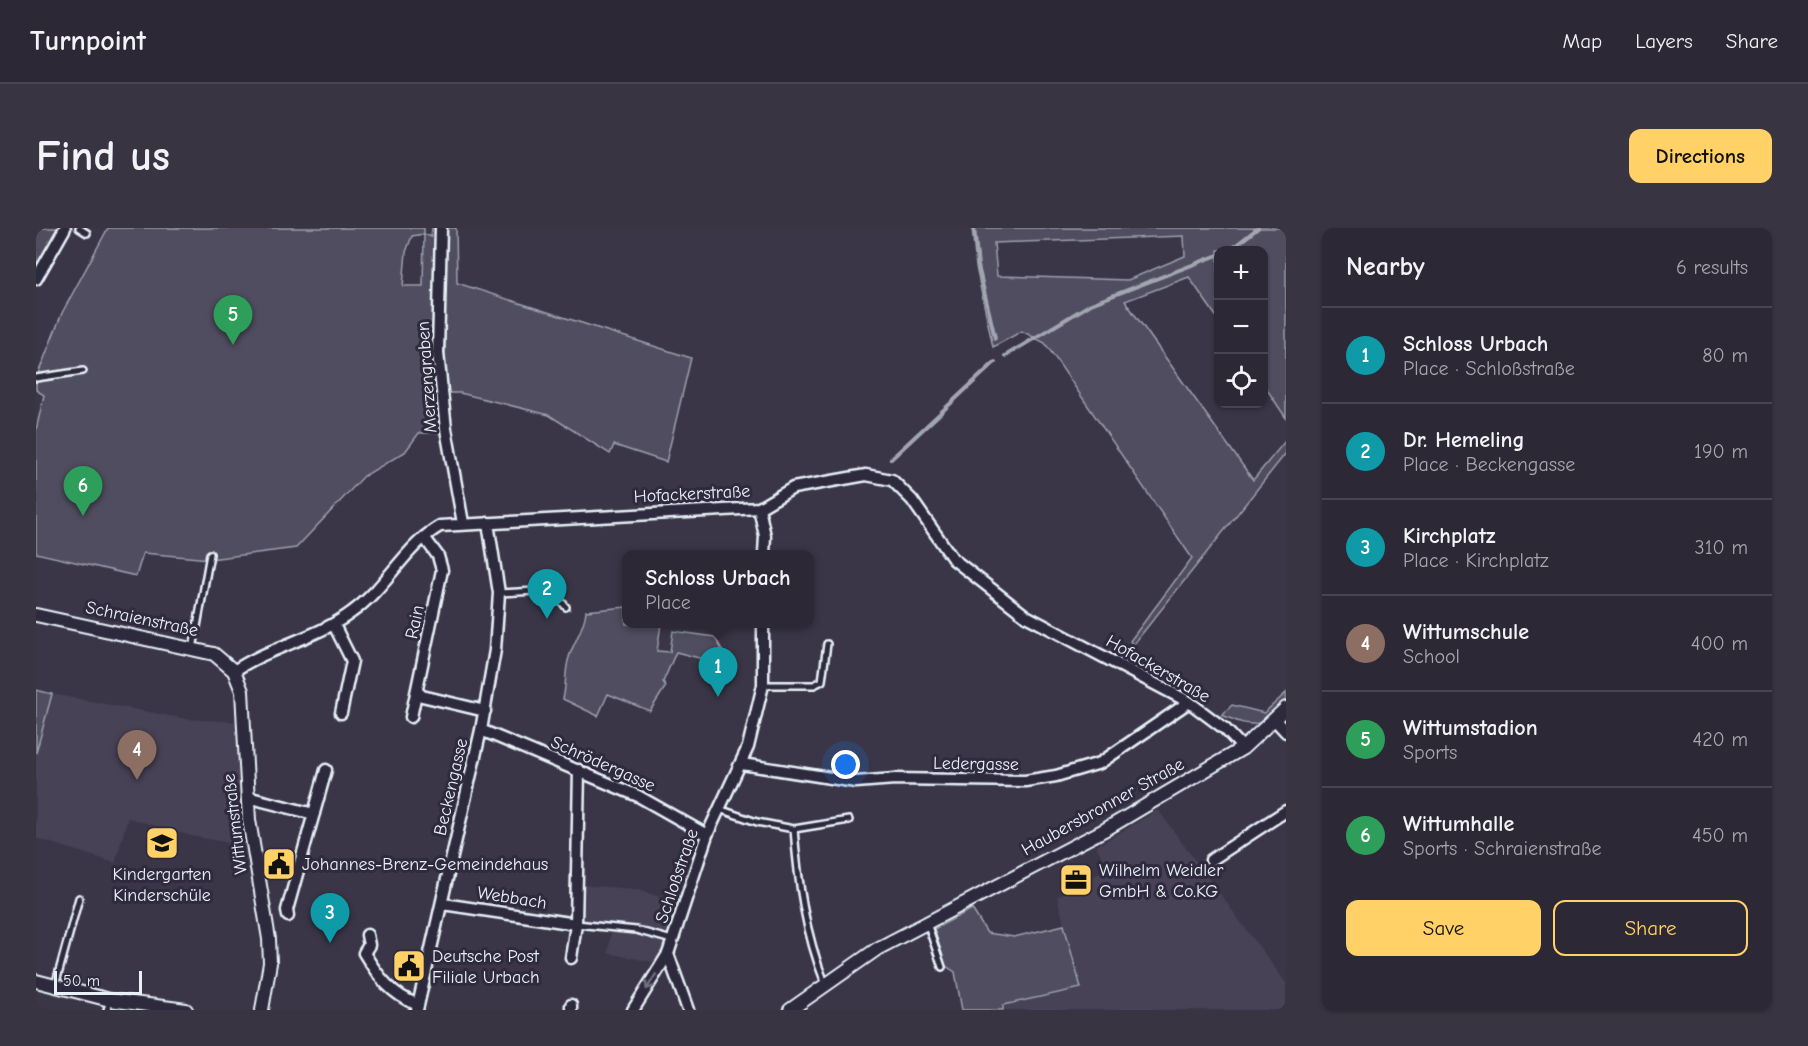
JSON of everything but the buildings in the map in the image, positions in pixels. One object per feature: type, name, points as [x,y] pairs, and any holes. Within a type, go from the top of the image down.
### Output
[{"type":"street","points":[[36,279],[65,228]]},
{"type":"street","name":"Merzengraben","points":[[441,228],[438,353],[446,429],[463,523]]},
{"type":"street","name":"Hofackerstraße","points":[[234,671],[253,658],[334,625],[373,596],[424,537],[440,526],[759,508],[793,488],[866,475],[892,480],[912,500],[953,559],[1026,616],[1189,702],[1225,729],[1243,748]]},
{"type":"street","points":[[759,508],[765,536],[764,550]]},
{"type":"street","name":"Beckengasse","points":[[418,1007],[481,730],[495,650],[499,593],[488,523]]},
{"type":"street","name":"Rain","points":[[411,717],[442,570],[438,556],[424,537]]},
{"type":"street","name":"Schraienstraße","points":[[36,615],[214,654],[234,671]]},
{"type":"street","points":[[334,625],[352,661],[341,714]]},
{"type":"street","name":"Schloßstraße","points":[[633,1010],[668,954],[707,835],[742,764],[763,685],[764,628]]},
{"type":"street","name":"Wittumstraße","points":[[234,671],[242,691],[247,797],[269,939],[270,963],[262,1010]]},
{"type":"street","points":[[418,692],[422,696],[484,711]]},
{"type":"street","name":"Ledergasse","points":[[742,764],[856,782],[894,779],[1025,781],[1056,776],[1100,763],[1189,702]]},
{"type":"street","name":"Haubersbronner Straße","points":[[790,1010],[825,983],[877,949],[1106,829],[1243,748],[1286,708]]},
{"type":"street","points":[[1274,719],[1286,732]]},
{"type":"street","name":"Schrödergasse","points":[[481,730],[638,796],[707,835]]},
{"type":"street","points":[[288,916],[287,910],[326,770]]},
{"type":"street","points":[[571,958],[576,924],[579,770]]},
{"type":"street","points":[[247,797],[314,814]]},
{"type":"street","points":[[1211,860],[1286,811]]},
{"type":"street","name":"Webbach","points":[[443,904],[576,924]]},
{"type":"street","points":[[367,935],[369,945],[364,953],[374,970],[398,997],[418,1007]]},
{"type":"street","points":[[668,954],[688,1010]]},
{"type":"street","points":[[36,981],[108,1005],[186,1010]]},
{"type":"lane","points":[[79,228],[87,233]]},
{"type":"lane","points":[[36,378],[83,371]]},
{"type":"lane","points":[[193,649],[210,554]]},
{"type":"lane","points":[[499,593],[552,590],[566,607]]},
{"type":"lane","points":[[763,685],[814,685],[822,681],[827,644]]},
{"type":"lane","points":[[719,809],[758,822],[794,829],[849,820]]},
{"type":"lane","points":[[794,829],[798,878],[806,926],[813,953],[825,983]]},
{"type":"lane","points":[[55,987],[80,898]]},
{"type":"lane","points":[[927,921],[942,967]]},
{"type":"lane","name":"Webbach","points":[[576,924],[636,930],[672,940]]},
{"type":"shaded area","points":[[36,228],[59,228],[36,267]]},
{"type":"shaded area","points":[[108,228],[424,228],[424,234],[431,237],[432,228],[439,228],[443,433],[419,433],[405,452],[364,476],[296,548],[210,559],[143,553],[136,576],[36,553],[36,430],[44,395],[36,390],[36,379],[62,313]],"holes":[[[424,234],[423,286],[403,286],[406,252],[412,236]]]},
{"type":"shaded area","points":[[446,228],[456,228],[457,283],[691,358],[666,462],[614,445],[610,454],[549,415],[460,393],[448,393],[445,358]]},
{"type":"shaded area","points":[[972,228],[1286,228],[1286,418],[1268,391],[1268,246],[1214,246],[1214,313],[1189,277],[1125,301],[1253,480],[1286,440],[1286,453],[1133,645],[1130,641],[1192,558],[1045,343],[1022,331],[993,347],[976,267]],"holes":[[[1184,236],[1185,256],[1128,280],[997,276],[994,243]]]},
{"type":"shaded area","points":[[622,607],[622,628],[660,628],[657,651],[670,652],[673,631],[715,637],[722,650],[703,659],[676,652],[663,682],[666,686],[650,711],[608,694],[598,716],[563,699],[568,659],[585,619],[586,611]]},
{"type":"shaded area","points":[[36,690],[52,694],[36,753]]},
{"type":"shaded area","points":[[1286,693],[1286,702],[1257,724],[1243,723],[1222,715],[1232,705],[1264,713]]},
{"type":"shaded area","points":[[52,694],[186,719],[240,722],[238,807],[244,846],[192,836],[128,818],[115,863],[36,838],[36,753]]},
{"type":"shaded area","points":[[1158,810],[1286,983],[1286,1010],[1003,1010],[1003,1005],[1081,988],[1057,897],[1106,869],[1097,846]]},
{"type":"shaded area","points":[[581,885],[635,889],[676,902],[666,943],[657,963],[608,953],[611,931],[577,928]]},
{"type":"shaded area","points":[[972,909],[987,933],[1014,937],[1064,925],[1081,988],[1003,1005],[1003,1010],[962,1010],[955,972],[946,966],[934,929]]},
{"type":"waterway","points":[[974,228],[978,266],[995,338]]},
{"type":"waterway","points":[[1235,246],[1258,228]]},
{"type":"waterway","points":[[1005,356],[1091,304],[1214,257]]},
{"type":"waterway","points":[[891,459],[995,362]]},
{"type":"place","name":"Wittumstadion","points":[[233,345]]},
{"type":"place","name":"Wittumhalle","points":[[83,516]]},
{"type":"place","name":"Dr. Hemeling","points":[[547,619]]},
{"type":"place","name":"Schloss Urbach","points":[[718,697]]},
{"type":"place","name":"Wittumschule","points":[[137,780]]},
{"type":"place","name":"Kindergarten Kinderschüle","points":[[162,843]]},
{"type":"place","name":"Johannes-Brenz-Gemeindehaus","points":[[279,864]]},
{"type":"place","name":"Wilhelm Weidler GmbH & Co.KG","points":[[1076,880]]},
{"type":"place","name":"Kirchplatz","points":[[330,943]]},
{"type":"place","name":"Deutsche Post Filiale Urbach","points":[[409,966]]}]
